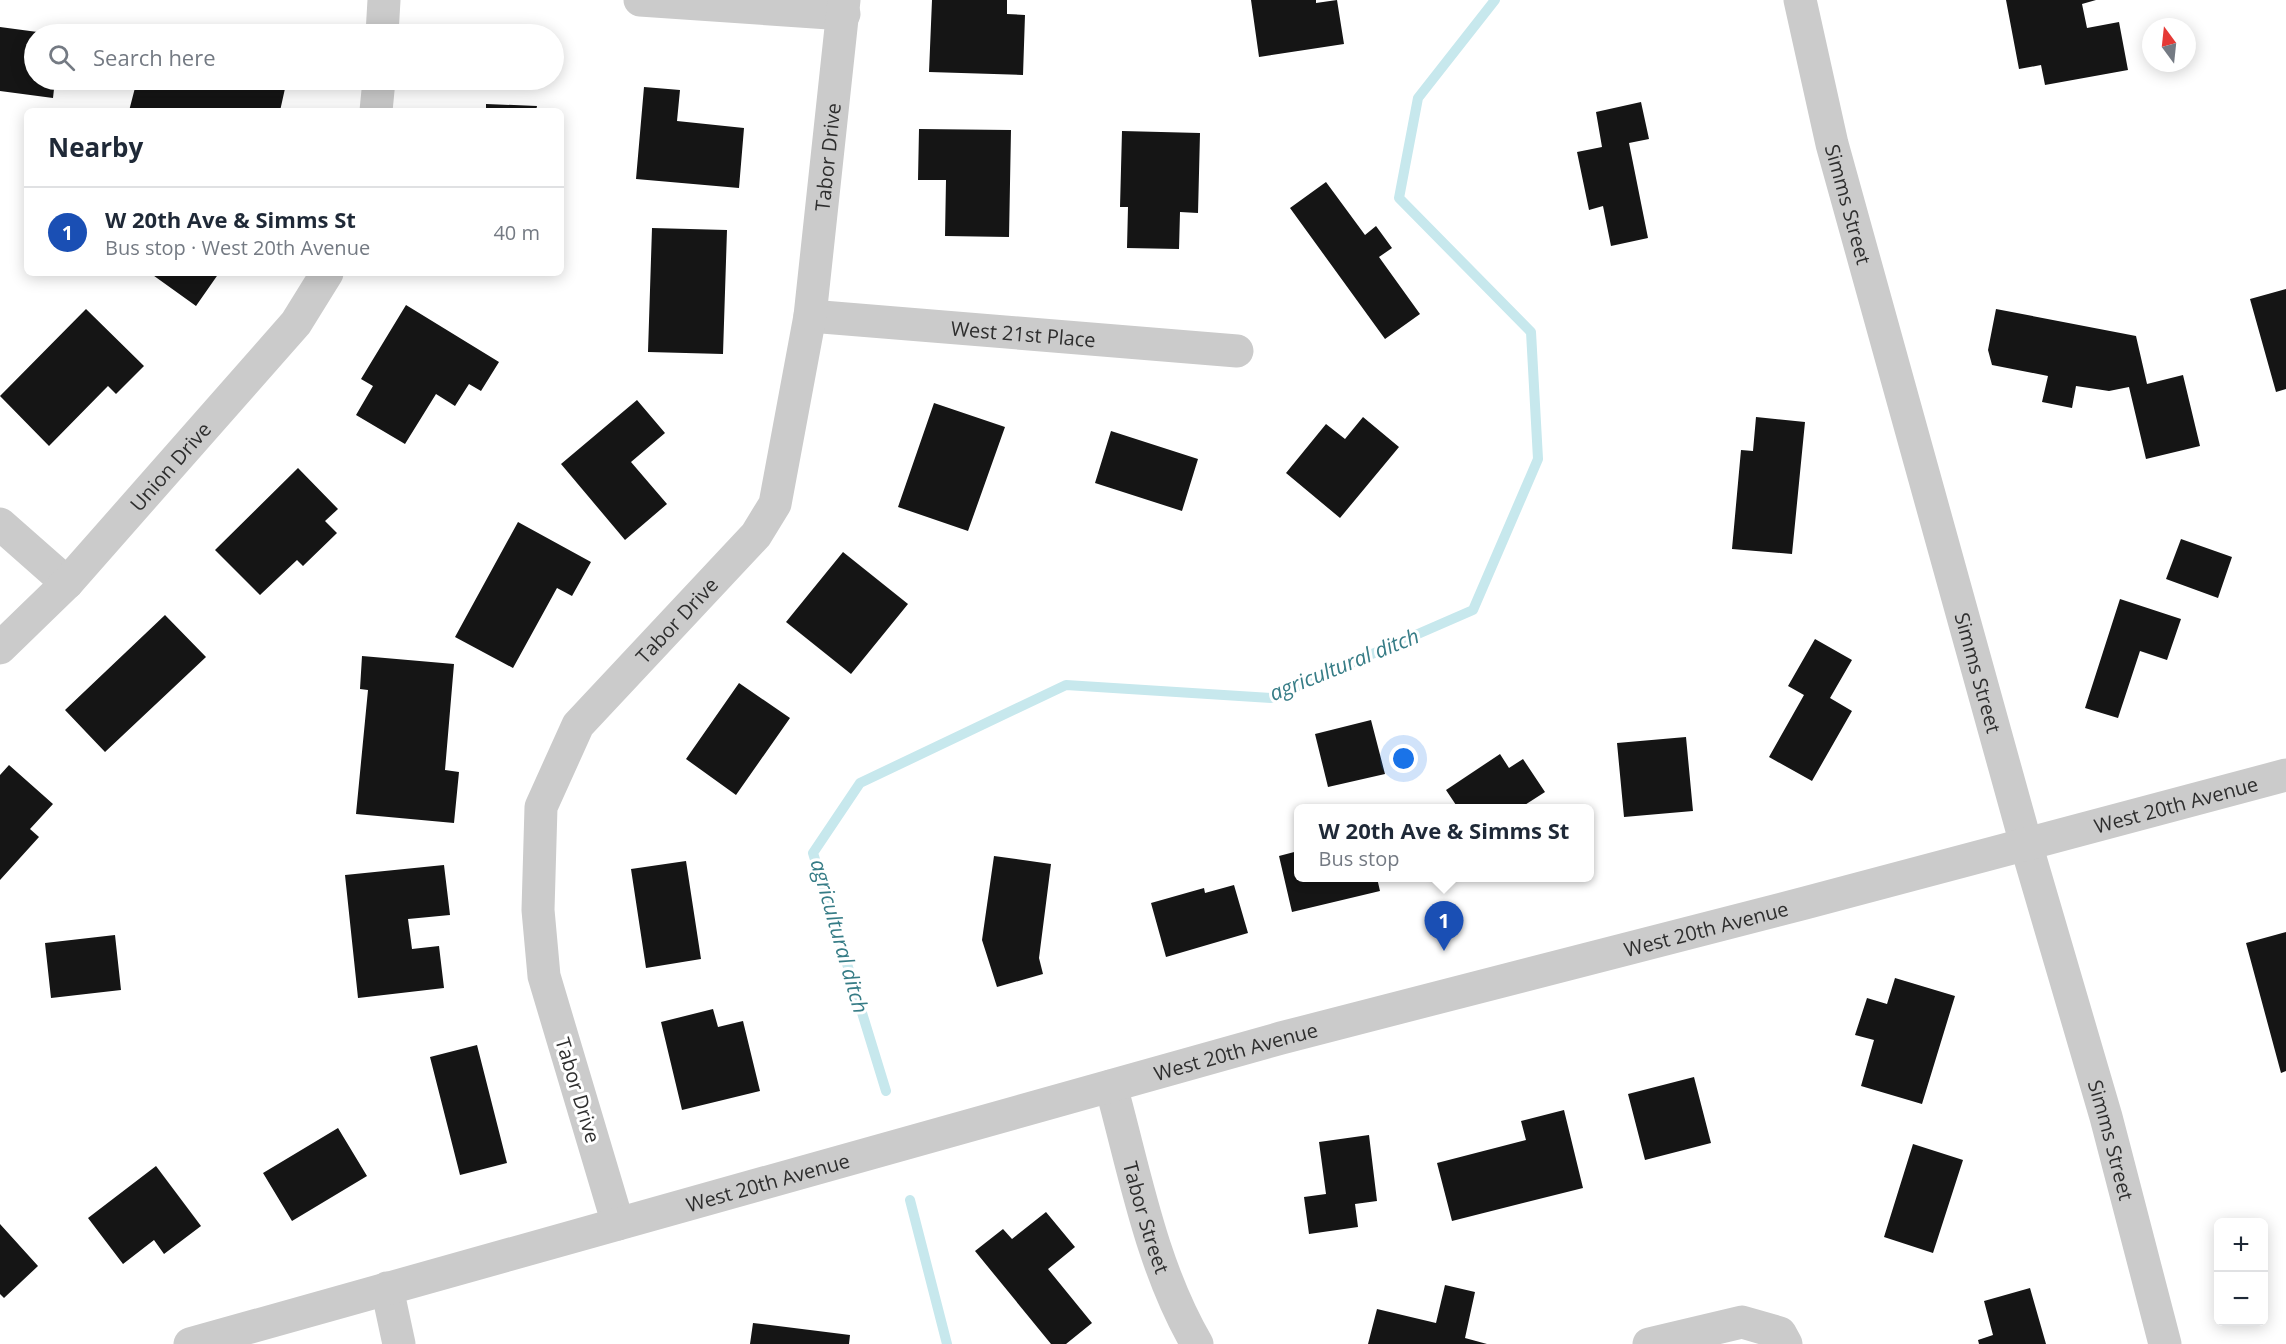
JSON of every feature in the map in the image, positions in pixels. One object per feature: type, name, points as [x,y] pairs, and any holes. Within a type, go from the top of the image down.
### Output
[{"type":"street","points":[[383,24],[384,0]]},
{"type":"street","points":[[639,0],[844,7]]},
{"type":"street","name":"Simms Street","points":[[1800,0],[1832,144],[2026,844],[2106,1117],[2165,1344]]},
{"type":"street","name":"Tabor Drive","points":[[618,1224],[544,976],[538,910],[541,807],[578,725],[756,535],[775,504],[810,316],[844,7]]},
{"type":"street","points":[[376,108],[378,90]]},
{"type":"street","name":"Union Drive","points":[[0,648],[67,583],[296,323],[325,276]]},
{"type":"street","name":"West 21st Place","points":[[810,316],[1237,351]]},
{"type":"street","points":[[0,524],[67,583]]},
{"type":"street","name":"West 20th Avenue","points":[[190,1344],[1281,1038],[2286,775]]},
{"type":"street","name":"Tabor Street","points":[[1111,1086],[1157,1259],[1184,1322],[1197,1344]]},
{"type":"street","points":[[387,1288],[399,1344]]},
{"type":"street","points":[[1648,1344],[1742,1322],[1780,1333],[1786,1344]]},
{"type":"building","points":[[932,0],[1007,0],[1007,14],[1025,15],[1023,75],[929,72]]},
{"type":"building","points":[[1251,0],[1316,0],[1316,3],[1337,0],[1344,44],[1259,57]]},
{"type":"building","points":[[2006,0],[2096,0],[2082,4],[2087,28],[2119,22],[2128,70],[2045,85],[2041,65],[2019,69]]},
{"type":"building","points":[[0,27],[24,30],[24,90],[54,90],[53,98],[0,91]]},
{"type":"building","points":[[644,87],[680,90],[677,121],[744,128],[739,188],[636,179]]},
{"type":"building","points":[[134,90],[285,90],[281,108],[130,108]]},
{"type":"building","points":[[1641,102],[1649,139],[1629,143],[1648,238],[1611,246],[1603,206],[1589,210],[1577,152],[1602,147],[1596,112]]},
{"type":"building","points":[[486,104],[537,106],[537,108],[486,108]]},
{"type":"building","points":[[919,129],[1011,130],[1009,237],[945,236],[946,180],[918,180]]},
{"type":"building","points":[[1122,131],[1200,133],[1198,213],[1180,212],[1179,249],[1127,248],[1128,207],[1120,207]]},
{"type":"building","points":[[1326,182],[1365,235],[1376,226],[1392,248],[1379,257],[1420,314],[1385,339],[1290,208]]},
{"type":"building","points":[[652,228],[727,230],[723,354],[648,352]]},
{"type":"building","points":[[154,276],[217,276],[196,306]]},
{"type":"building","points":[[2286,289],[2286,389],[2276,392],[2250,299]]},
{"type":"building","points":[[406,305],[499,362],[481,391],[469,384],[455,406],[436,394],[405,444],[356,415],[373,386],[361,379]]},
{"type":"building","points":[[86,309],[144,366],[116,394],[108,386],[49,446],[0,396]]},
{"type":"building","points":[[1996,309],[2136,336],[2147,384],[2183,375],[2200,446],[2146,459],[2129,387],[2109,391],[2076,386],[2072,408],[2042,402],[2048,376],[1992,365],[1988,350]]},
{"type":"building","points":[[637,400],[665,433],[631,462],[667,504],[625,540],[561,464]]},
{"type":"building","points":[[934,403],[1005,427],[968,531],[898,507]]},
{"type":"building","points":[[1363,417],[1399,447],[1340,518],[1286,473],[1326,424],[1345,439]]},
{"type":"building","points":[[1756,417],[1805,422],[1792,554],[1732,549],[1741,450],[1753,451]]},
{"type":"building","points":[[1111,431],[1198,459],[1182,511],[1095,483]]},
{"type":"building","points":[[298,468],[338,509],[325,521],[337,533],[303,566],[297,560],[260,595],[215,550]]},
{"type":"building","points":[[518,522],[591,562],[572,596],[557,588],[513,668],[455,637]]},
{"type":"building","points":[[2181,539],[2232,557],[2218,598],[2166,579]]},
{"type":"building","points":[[843,552],[908,604],[851,674],[786,622]]},
{"type":"building","points":[[2120,599],[2181,619],[2167,660],[2140,651],[2118,718],[2085,708]]},
{"type":"building","points":[[165,615],[206,657],[105,752],[65,710]]},
{"type":"building","points":[[1815,639],[1852,660],[1830,698],[1852,711],[1812,781],[1769,757],[1804,695],[1788,686]]},
{"type":"building","points":[[362,656],[454,664],[445,770],[459,772],[454,823],[356,814],[368,690],[360,689]]},
{"type":"building","points":[[739,683],[790,718],[736,795],[686,759]]},
{"type":"building","points":[[1371,720],[1385,774],[1328,787],[1315,734]]},
{"type":"building","points":[[1686,737],[1693,811],[1624,817],[1617,743]]},
{"type":"building","points":[[1500,754],[1509,768],[1523,759],[1545,792],[1526,804],[1455,804],[1446,790]]},
{"type":"building","points":[[9,765],[53,804],[30,829],[39,837],[0,880],[0,775]]},
{"type":"building","points":[[1294,852],[1294,882],[1378,882],[1380,891],[1292,912],[1279,856]]},
{"type":"building","points":[[994,856],[1051,864],[1039,958],[1043,974],[997,987],[982,940]]},
{"type":"building","points":[[686,861],[701,959],[646,968],[631,869]]},
{"type":"building","points":[[444,865],[450,915],[408,919],[412,949],[439,946],[444,988],[358,998],[345,875]]},
{"type":"building","points":[[1234,885],[1248,933],[1166,957],[1151,903],[1204,888],[1205,893]]},
{"type":"building","points":[[2286,932],[2286,1071],[2281,1073],[2246,943]]},
{"type":"building","points":[[115,935],[121,990],[51,998],[45,943]]},
{"type":"building","points":[[1895,978],[1955,996],[1922,1104],[1861,1086],[1874,1040],[1855,1035],[1867,998],[1887,1004]]},
{"type":"building","points":[[713,1009],[718,1027],[743,1021],[760,1091],[682,1110],[661,1022]]},
{"type":"building","points":[[477,1045],[507,1163],[460,1175],[430,1057]]},
{"type":"building","points":[[1694,1077],[1711,1143],[1645,1160],[1628,1094]]},
{"type":"building","points":[[1564,1110],[1583,1188],[1452,1221],[1437,1163],[1526,1140],[1521,1121]]},
{"type":"building","points":[[338,1128],[367,1176],[292,1221],[263,1173]]},
{"type":"building","points":[[1369,1135],[1377,1201],[1355,1204],[1358,1227],[1309,1234],[1304,1197],[1326,1194],[1319,1142]]},
{"type":"building","points":[[1913,1144],[1963,1160],[1933,1253],[1884,1237]]},
{"type":"building","points":[[156,1166],[201,1226],[164,1254],[154,1240],[123,1264],[88,1218]]},
{"type":"building","points":[[1046,1212],[1075,1247],[1048,1269],[1092,1323],[1066,1344],[1051,1344],[975,1251],[1003,1229],[1012,1239]]},
{"type":"building","points":[[0,1224],[38,1266],[4,1298],[0,1294]]},
{"type":"building","points":[[1445,1285],[1475,1292],[1465,1338],[1487,1344],[1368,1344],[1377,1309],[1436,1323]]},
{"type":"building","points":[[2030,1288],[2046,1344],[1979,1344],[1978,1340],[1993,1335],[1984,1301]]},
{"type":"building","points":[[753,1323],[850,1335],[849,1344],[750,1344]]},
{"type":"waterway","name":"agricultural ditch","points":[[886,1091],[813,853],[860,783],[1066,685],[1271,698],[1473,610],[1538,459],[1531,332],[1399,198],[1418,98],[1495,0]]},
{"type":"waterway","name":"agricultural ditch","points":[[910,1200],[947,1344]]},
{"type":"place","name":"W 20th Ave & Simms St","points":[[1444,951]]}]
